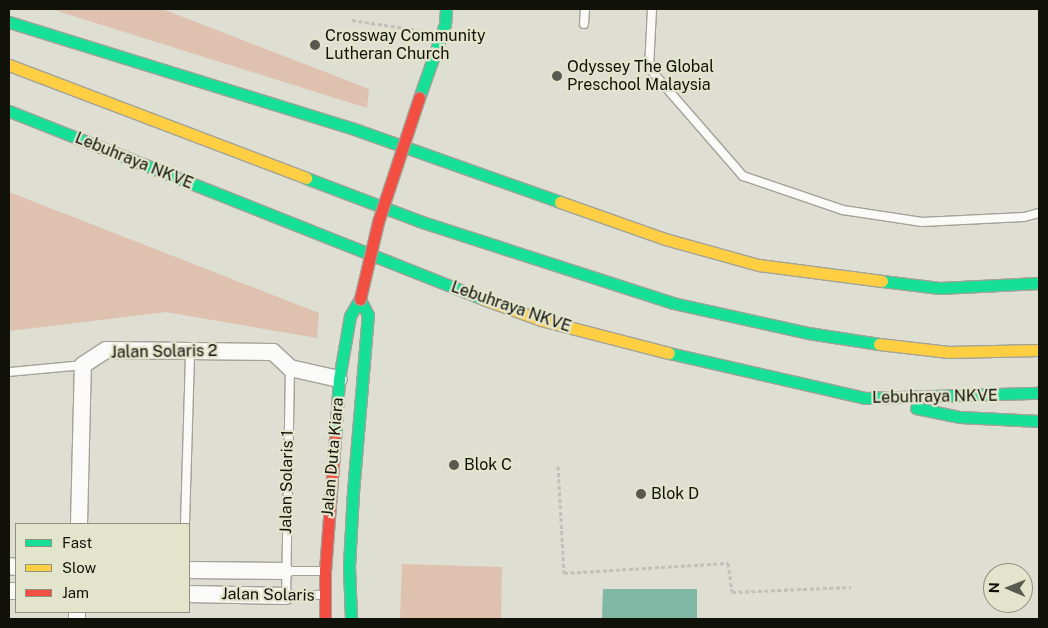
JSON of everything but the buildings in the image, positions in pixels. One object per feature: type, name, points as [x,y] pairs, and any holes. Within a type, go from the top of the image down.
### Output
[{"type":"main road","name":"Jalan Duta Kiara","points":[[326,619],[325,571],[340,379],[350,316],[360,299],[378,222],[444,24],[446,9]]},
{"type":"main road","points":[[9,22],[339,124],[665,239],[759,265],[940,288],[1039,283]]},
{"type":"main road","points":[[9,65],[420,222],[673,303],[817,334],[949,352],[1039,350]]},
{"type":"main road","name":"Lebuhraya NKVE","points":[[9,111],[541,320],[736,370],[866,398],[1039,393]]},
{"type":"main road","name":"Jalan Duta Kiara","points":[[349,566],[359,385],[368,315],[360,299]]},
{"type":"main road","points":[[866,398],[960,417],[1039,421]]},
{"type":"main road","points":[[346,590],[352,619]]},
{"type":"street","name":"Jalan Solaris 2","points":[[83,365],[106,350],[273,352],[290,368],[340,379]]},
{"type":"street","points":[[79,523],[83,365]]},
{"type":"street","points":[[346,590],[349,566]]},
{"type":"street","name":"Jalan Solaris","points":[[190,570],[285,571]]},
{"type":"street","name":"Jalan Solaris","points":[[325,571],[336,574],[346,590],[325,595]]},
{"type":"street","name":"Jalan Solaris","points":[[190,594],[286,596]]},
{"type":"lane","points":[[584,24],[585,9]]},
{"type":"lane","points":[[652,9],[649,68],[743,176],[843,210],[922,222],[1024,217],[1039,213]]},
{"type":"lane","points":[[185,523],[190,351]]},
{"type":"lane","points":[[9,372],[83,365]]},
{"type":"lane","name":"Jalan Solaris 1","points":[[286,596],[290,368]]},
{"type":"lane","name":"Jalan Solaris","points":[[285,571],[325,571]]},
{"type":"lane","name":"Jalan Solaris","points":[[286,596],[325,595]]},
{"type":"path","points":[[352,20],[417,30]]},
{"type":"path","points":[[558,466],[564,573],[728,563],[732,592],[851,587]]},
{"type":"shaded area","points":[[51,9],[162,9],[369,89],[367,108]]},
{"type":"shaded area","points":[[9,192],[319,313],[317,338],[166,312],[9,331]]},
{"type":"shaded area","points":[[402,564],[502,567],[501,619],[400,619]]},
{"type":"shaded area","points":[[603,589],[697,589],[697,619],[602,619]]},
{"type":"traffic: fast","points":[[419,98],[445,24],[446,9]]},
{"type":"traffic: fast","points":[[9,22],[357,130],[560,202]]},
{"type":"traffic: fast","points":[[9,111],[483,299]]},
{"type":"traffic: fast","points":[[306,178],[419,221],[673,303],[808,333],[879,344]]},
{"type":"traffic: fast","points":[[882,281],[940,288],[1039,283]]},
{"type":"traffic: fast","points":[[335,439],[339,379],[350,316],[360,299]]},
{"type":"traffic: fast","points":[[351,619],[349,566],[353,492],[368,315],[360,299]]},
{"type":"traffic: fast","points":[[669,353],[866,398],[1039,393]]},
{"type":"traffic: fast","points":[[916,408],[960,417],[1039,421]]},
{"type":"traffic: slow","points":[[9,65],[306,178]]},
{"type":"traffic: slow","points":[[560,202],[665,239],[759,265],[882,281]]},
{"type":"traffic: slow","points":[[483,299],[541,320],[669,353]]},
{"type":"traffic: slow","points":[[879,344],[949,352],[1039,350]]},
{"type":"traffic: jam","points":[[360,299],[378,222],[419,98]]},
{"type":"traffic: jam","points":[[325,619],[325,571],[335,439]]},
{"type":"place","name":"Crossway Community Lutheran Church","points":[[315,45]]},
{"type":"place","name":"Odyssey The Global Preschool Malaysia","points":[[557,76]]},
{"type":"place","name":"Blok C","points":[[454,465]]},
{"type":"place","name":"Blok D","points":[[641,494]]}]
